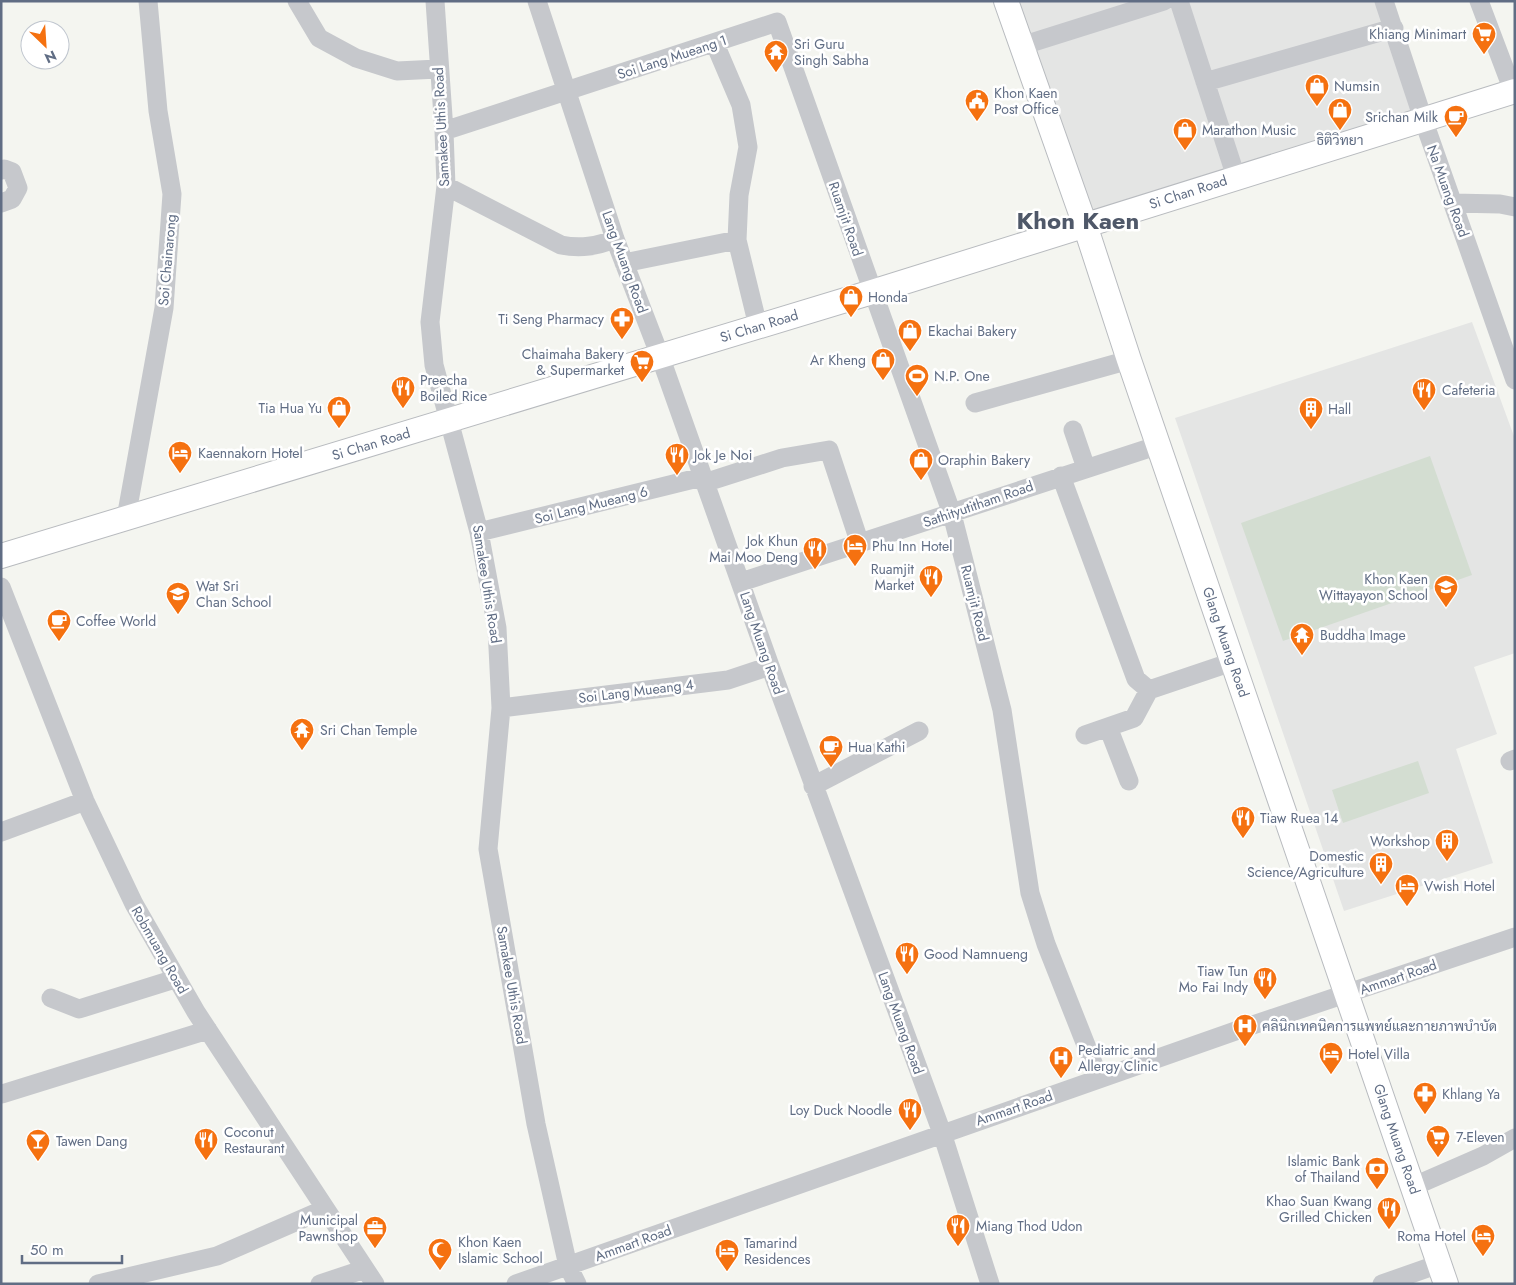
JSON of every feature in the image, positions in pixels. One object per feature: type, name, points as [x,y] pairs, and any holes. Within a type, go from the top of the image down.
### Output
[{"type":"main road","name":"Glang Muang Road","points":[[1006,1],[1085,225],[1232,662],[1443,1274]]},
{"type":"main road","name":"Si Chan Road","points":[[1,556],[872,292],[1514,91]]},
{"type":"street","name":"Soi Chainarong","points":[[126,518],[164,308],[172,194],[158,110],[148,1]]},
{"type":"street","points":[[298,1],[319,38],[356,58],[397,70],[438,69]]},
{"type":"street","name":"Samakee Uthis Road","points":[[435,1],[446,186],[430,322],[434,365],[479,532],[497,628],[500,708],[488,849],[536,1124],[568,1266],[577,1284]]},
{"type":"street","name":"Lang Muang Road","points":[[538,1],[615,239],[660,356],[813,786],[942,1133],[990,1284]]},
{"type":"street","points":[[1021,46],[1164,1]]},
{"type":"street","points":[[1179,1],[1236,177]]},
{"type":"street","name":"Na Muang Road","points":[[1384,1],[1423,119],[1515,380]]},
{"type":"street","points":[[1479,1],[1514,91]]},
{"type":"street","name":"Soi Lang Mueang 1","points":[[444,131],[715,44],[777,22]]},
{"type":"street","name":"Ruamjit Road","points":[[777,22],[952,514],[1002,710],[1030,893],[1046,944],[1100,1078]]},
{"type":"street","points":[[1205,82],[1394,28]]},
{"type":"street","points":[[715,44],[741,105],[748,147],[739,194],[737,240],[758,326]]},
{"type":"street","points":[[1,170],[4,169],[12,172],[18,188],[12,199],[1,203]]},
{"type":"street","points":[[446,186],[561,245],[576,248],[599,245],[615,239]]},
{"type":"street","points":[[1453,203],[1500,204],[1515,208]]},
{"type":"street","points":[[624,263],[737,240]]},
{"type":"street","points":[[975,403],[1129,360]]},
{"type":"street","points":[[1073,430],[1086,468]]},
{"type":"street","name":"Sathityutitham Road","points":[[741,582],[1158,445]]},
{"type":"street","name":"Soi Lang Mueang 6","points":[[479,532],[703,480],[782,458],[829,450],[860,544]]},
{"type":"street","points":[[1061,476],[1136,679],[1148,690]]},
{"type":"street","name":"Robmuang Road","points":[[1,587],[85,801],[134,904],[175,979],[370,1276]]},
{"type":"street","points":[[1085,735],[1134,718],[1148,690],[1232,662]]},
{"type":"street","name":"Soi Lang Mueang 4","points":[[500,708],[728,680],[770,666]]},
{"type":"street","points":[[1108,727],[1129,781]]},
{"type":"street","points":[[813,786],[919,731]]},
{"type":"street","points":[[1,832],[85,801]]},
{"type":"street","name":"Ammart Road","points":[[516,1284],[1100,1078],[1515,937]]},
{"type":"street","points":[[51,998],[79,1010],[175,979]]},
{"type":"street","points":[[2,1094],[208,1030]]},
{"type":"street","points":[[1412,1187],[1482,1156],[1515,1138]]},
{"type":"street","points":[[98,1284],[217,1256],[325,1209]]},
{"type":"street","points":[[1382,1284],[1443,1274]]},
{"type":"street","points":[[320,1284],[370,1276]]},
{"type":"shaded area","points":[[1006,1],[1384,1],[1423,119],[1085,225]]},
{"type":"shaded area","name":"Khon Kaen Wittayayon School","points":[[1472,322],[1515,439],[1515,653],[1474,667],[1497,734],[1456,749],[1493,863],[1344,911],[1175,418]]},
{"type":"shaded area","points":[[1430,456],[1472,575],[1283,641],[1241,523]]},
{"type":"shaded area","points":[[1418,761],[1429,793],[1343,823],[1332,790]]},
{"type":"place","name":"Khiang Minimart","points":[[1484,55]]},
{"type":"place","name":"Sri Guru Singh Sabha","points":[[776,73]]},
{"type":"place","name":"Numsin","points":[[1317,107]]},
{"type":"place","name":"Khon Kaen Post Office","points":[[977,122]]},
{"type":"place","name":"ธิติวิทยา","points":[[1340,131]]},
{"type":"place","name":"Srichan Milk","points":[[1456,138]]},
{"type":"place","name":"Marathon Music","points":[[1185,151]]},
{"type":"place","name":"Honda","points":[[851,318]]},
{"type":"place","name":"Ti Seng Pharmacy","points":[[622,340]]},
{"type":"place","name":"Ekachai Bakery","points":[[910,352]]},
{"type":"place","name":"Ar Kheng","points":[[883,381]]},
{"type":"place","name":"Chaimaha Bakery & Supermarket","points":[[642,383]]},
{"type":"place","name":"N.P. One","points":[[917,397]]},
{"type":"place","name":"Preecha Boiled Rice","points":[[403,409]]},
{"type":"place","name":"Cafeteria","points":[[1424,411]]},
{"type":"place","name":"Tia Hua Yu","points":[[339,429]]},
{"type":"place","name":"Hall","points":[[1311,430]]},
{"type":"place","name":"Kaennakorn Hotel","points":[[180,474]]},
{"type":"place","name":"Jok Je Noi","points":[[677,476]]},
{"type":"place","name":"Oraphin Bakery","points":[[921,481]]},
{"type":"place","name":"Phu Inn Hotel","points":[[855,567]]},
{"type":"place","name":"Jok Khun Mai Moo Deng","points":[[815,570]]},
{"type":"place","name":"Ruamjit Market","points":[[931,598]]},
{"type":"place","name":"Khon Kaen Wittayayon School","points":[[1446,608]]},
{"type":"place","name":"Wat Sri Chan School","points":[[178,615]]},
{"type":"place","name":"Coffee World","points":[[59,642]]},
{"type":"place","name":"Buddha Image","points":[[1302,656]]},
{"type":"place","name":"Sri Chan Temple","points":[[302,751]]},
{"type":"place","name":"Hua Kathi","points":[[831,768]]},
{"type":"place","name":"Tiaw Ruea 14","points":[[1243,839]]},
{"type":"place","name":"Workshop","points":[[1447,862]]},
{"type":"place","name":"Domestic Science/Agriculture","points":[[1381,885]]},
{"type":"place","name":"Vwish Hotel","points":[[1407,907]]},
{"type":"place","name":"Good Namnueng","points":[[907,975]]},
{"type":"place","name":"Tiaw Tun Mo Fai Indy","points":[[1265,1000]]},
{"type":"place","name":"คลินิกเทคนิคการแพทย์และกายภาพบำบัด","points":[[1245,1047]]},
{"type":"place","name":"Hotel Villa","points":[[1331,1075]]},
{"type":"place","name":"Pediatric and Allergy Clinic","points":[[1061,1079]]},
{"type":"place","name":"Khlang Ya","points":[[1425,1115]]},
{"type":"place","name":"Loy Duck Noodle","points":[[910,1131]]},
{"type":"place","name":"7-Eleven","points":[[1438,1158]]},
{"type":"place","name":"Coconut Restaurant","points":[[206,1161]]},
{"type":"place","name":"Tawen Dang","points":[[38,1162]]},
{"type":"place","name":"Islamic Bank of Thailand","points":[[1377,1190]]},
{"type":"place","name":"Khao Suan Kwang Grilled Chicken","points":[[1389,1230]]},
{"type":"place","name":"Miang Thod Udon","points":[[958,1247]]},
{"type":"place","name":"Municipal Pawnshop","points":[[375,1249]]},
{"type":"place","name":"Roma Hotel","points":[[1483,1257]]},
{"type":"place","name":"Khon Kaen Islamic School","points":[[440,1271]]},
{"type":"place","name":"Tamarind Residences","points":[[727,1272]]},
{"type":"district","name":"Khon Kaen","points":[[1078,221]]}]
